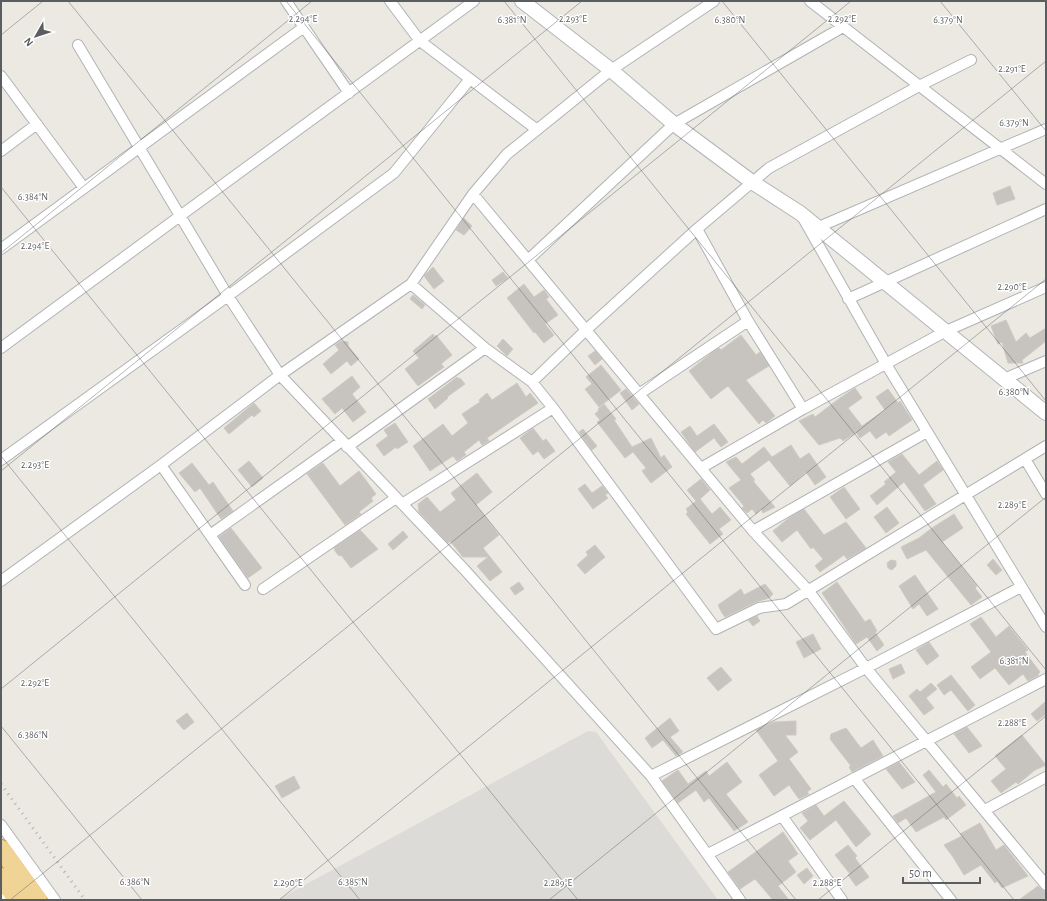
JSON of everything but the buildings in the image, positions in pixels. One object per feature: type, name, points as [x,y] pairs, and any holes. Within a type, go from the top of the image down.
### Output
[{"type":"highway","points":[[1,849],[38,900]]},
{"type":"highway","points":[[1,877],[18,900]]},
{"type":"street","points":[[286,1],[349,93]]},
{"type":"street","points":[[390,1],[420,41],[536,129]]},
{"type":"street","points":[[1,348],[474,1]]},
{"type":"street","points":[[522,1],[611,70],[674,124],[752,182],[800,213],[813,229],[848,298],[886,364],[1046,627]]},
{"type":"street","points":[[1,581],[161,465],[280,375],[411,284],[473,194],[507,154],[536,129],[611,70],[714,1]]},
{"type":"street","points":[[810,1],[1046,184]]},
{"type":"street","points":[[1,249],[304,27]]},
{"type":"street","points":[[528,260],[674,124],[843,27]]},
{"type":"street","points":[[78,45],[228,296],[280,375],[463,568],[651,776],[740,900]]},
{"type":"street","points":[[532,382],[586,330],[697,229],[769,168],[919,86],[971,60]]},
{"type":"street","points":[[1,76],[84,188]]},
{"type":"street","points":[[1,460],[228,296],[394,173],[470,79]]},
{"type":"street","points":[[1,151],[37,124]]},
{"type":"street","points":[[813,229],[1046,129]]},
{"type":"street","points":[[473,194],[753,531],[808,590],[866,668],[1046,884]]},
{"type":"street","points":[[848,298],[1046,209]]},
{"type":"street","points":[[697,229],[748,321],[803,409]]},
{"type":"street","points":[[813,229],[884,282],[1046,413]]},
{"type":"street","points":[[411,284],[485,348],[532,382],[553,408],[716,629],[759,608],[786,604],[1046,446]]},
{"type":"street","points":[[701,468],[803,409],[946,331],[1046,288]]},
{"type":"street","points":[[639,394],[748,321]]},
{"type":"street","points":[[210,535],[485,348]]},
{"type":"street","points":[[1004,378],[1046,360]]},
{"type":"street","points":[[263,589],[399,501],[553,408]]},
{"type":"street","points":[[753,531],[927,432]]},
{"type":"street","points":[[1025,459],[1046,494]]},
{"type":"street","points":[[161,465],[245,585]]},
{"type":"street","points":[[651,776],[866,668],[1021,586]]},
{"type":"street","points":[[708,854],[1046,679]]},
{"type":"street","points":[[985,810],[1046,777]]},
{"type":"street","points":[[854,778],[951,900]]},
{"type":"street","points":[[782,816],[842,900]]},
{"type":"street","points":[[1,825],[55,900]]},
{"type":"shaded area","points":[[588,731],[596,732],[718,900],[277,900]]},
{"type":"railway","points":[[1,784],[85,900]]}]
